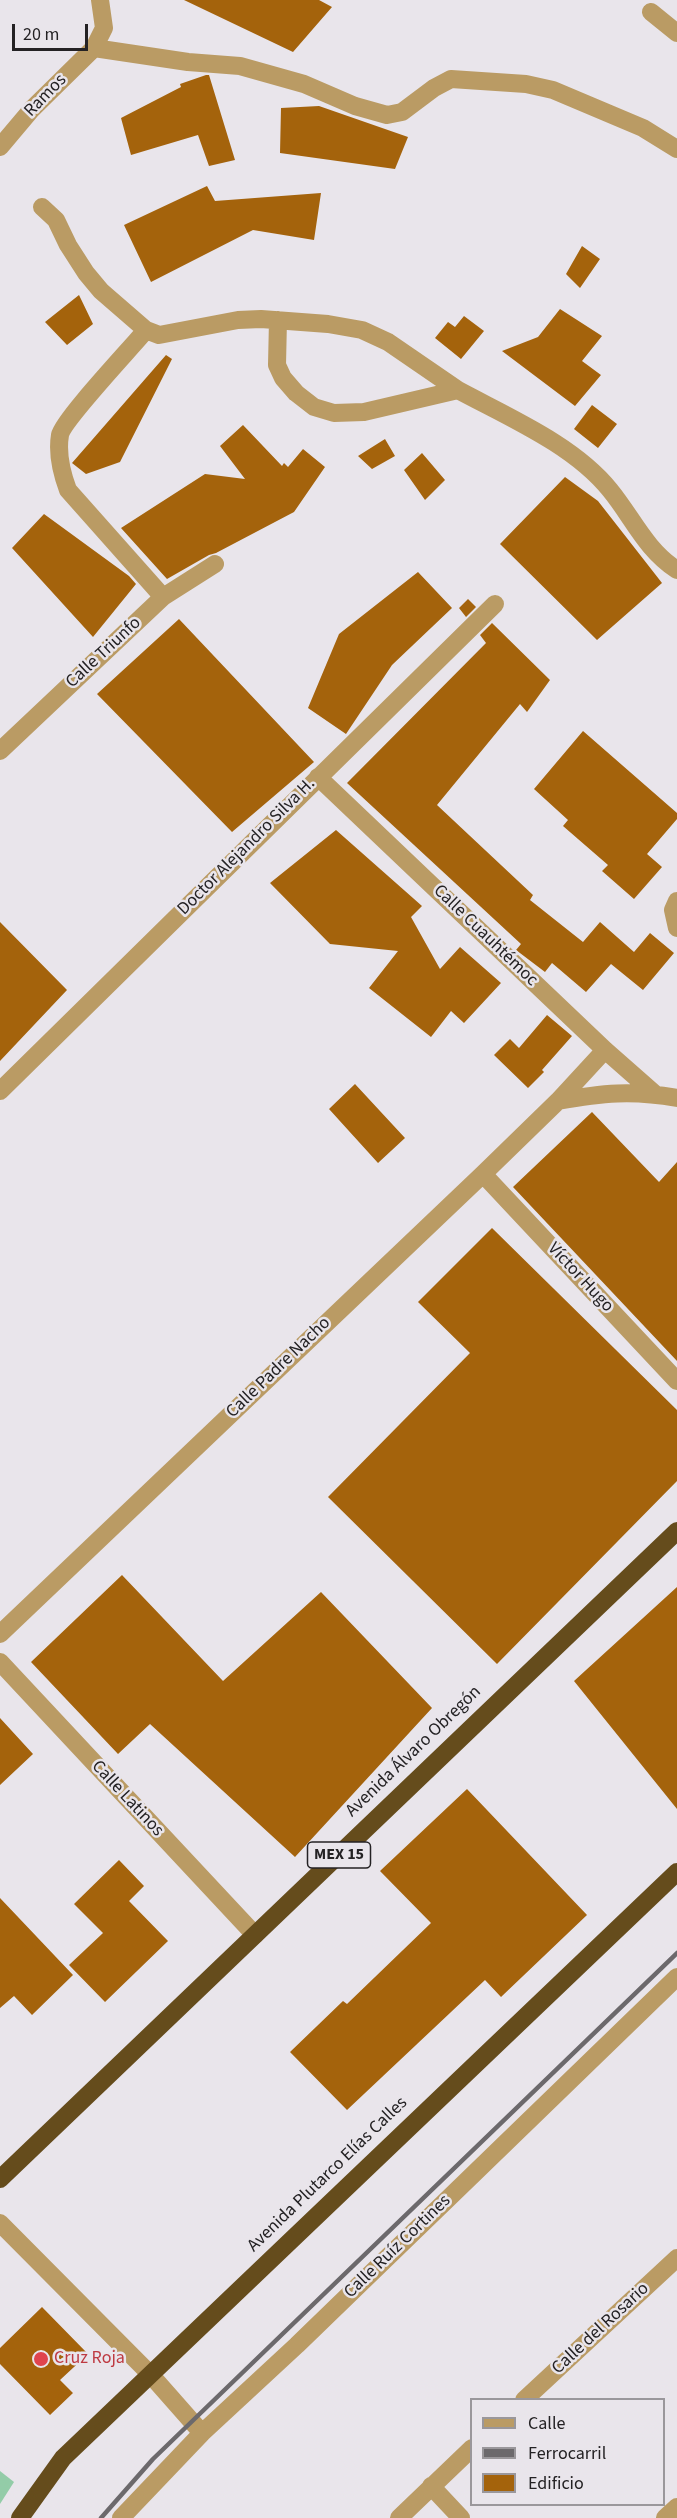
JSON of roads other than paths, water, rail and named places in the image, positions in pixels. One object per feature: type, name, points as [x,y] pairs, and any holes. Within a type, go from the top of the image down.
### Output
[{"type":"highway","name":"Avenida Álvaro Obregón","points":[[0,2179],[677,1531]]},
{"type":"highway","name":"Avenida Plutarco Elías Calles","points":[[20,2518],[63,2458],[677,1872]]},
{"type":"street","points":[[100,0],[104,28],[94,48],[188,62],[240,66],[304,84],[355,106],[387,115],[402,112],[434,88],[451,79],[526,84],[553,90],[643,128],[677,149]]},
{"type":"street","points":[[651,12],[677,33]]},
{"type":"street","name":"Ramos","points":[[0,147],[32,109],[94,48]]},
{"type":"street","points":[[42,207],[56,220],[68,245],[101,291],[146,330],[159,335],[238,320],[328,324],[362,330],[388,342],[458,390],[580,460],[610,490],[634,527],[654,552],[677,570]]},
{"type":"street","points":[[278,320],[277,366],[283,378],[296,393],[314,406],[334,413],[364,412],[458,390]]},
{"type":"street","points":[[146,330],[74,413],[60,433],[63,476],[68,490],[163,597]]},
{"type":"street","name":"Calle Triunfo","points":[[0,751],[163,597],[215,564]]},
{"type":"street","name":"Doctor Alejandro Silva H.","points":[[0,1091],[495,604]]},
{"type":"street","name":"Calle Cuauhtémoc","points":[[318,777],[605,1050],[655,1094]]},
{"type":"street","points":[[677,901],[673,910],[677,928]]},
{"type":"street","name":"Calle Padre Nacho","points":[[0,1634],[483,1174],[558,1101],[605,1050]]},
{"type":"street","points":[[558,1101],[610,1092],[655,1094],[677,1098]]},
{"type":"street","name":"Víctor Hugo","points":[[483,1174],[677,1381]]},
{"type":"street","name":"Calle Latinos","points":[[0,1662],[255,1935]]},
{"type":"street","name":"Calle Ruíz Cortines","points":[[121,2518],[202,2433],[297,2345],[677,1977]]},
{"type":"street","points":[[0,2223],[150,2374],[202,2433]]},
{"type":"street","name":"Calle del Rosario","points":[[526,2398],[677,2258]]},
{"type":"street","points":[[399,2518],[470,2449]]},
{"type":"street","points":[[431,2486],[461,2518]]},
{"type":"street","points":[[665,2518],[677,2507]]},
{"type":"railway","points":[[101,2518],[153,2459],[677,1953]]},
{"type":"place","name":"Cruz Roja","points":[[41,2359]]}]
